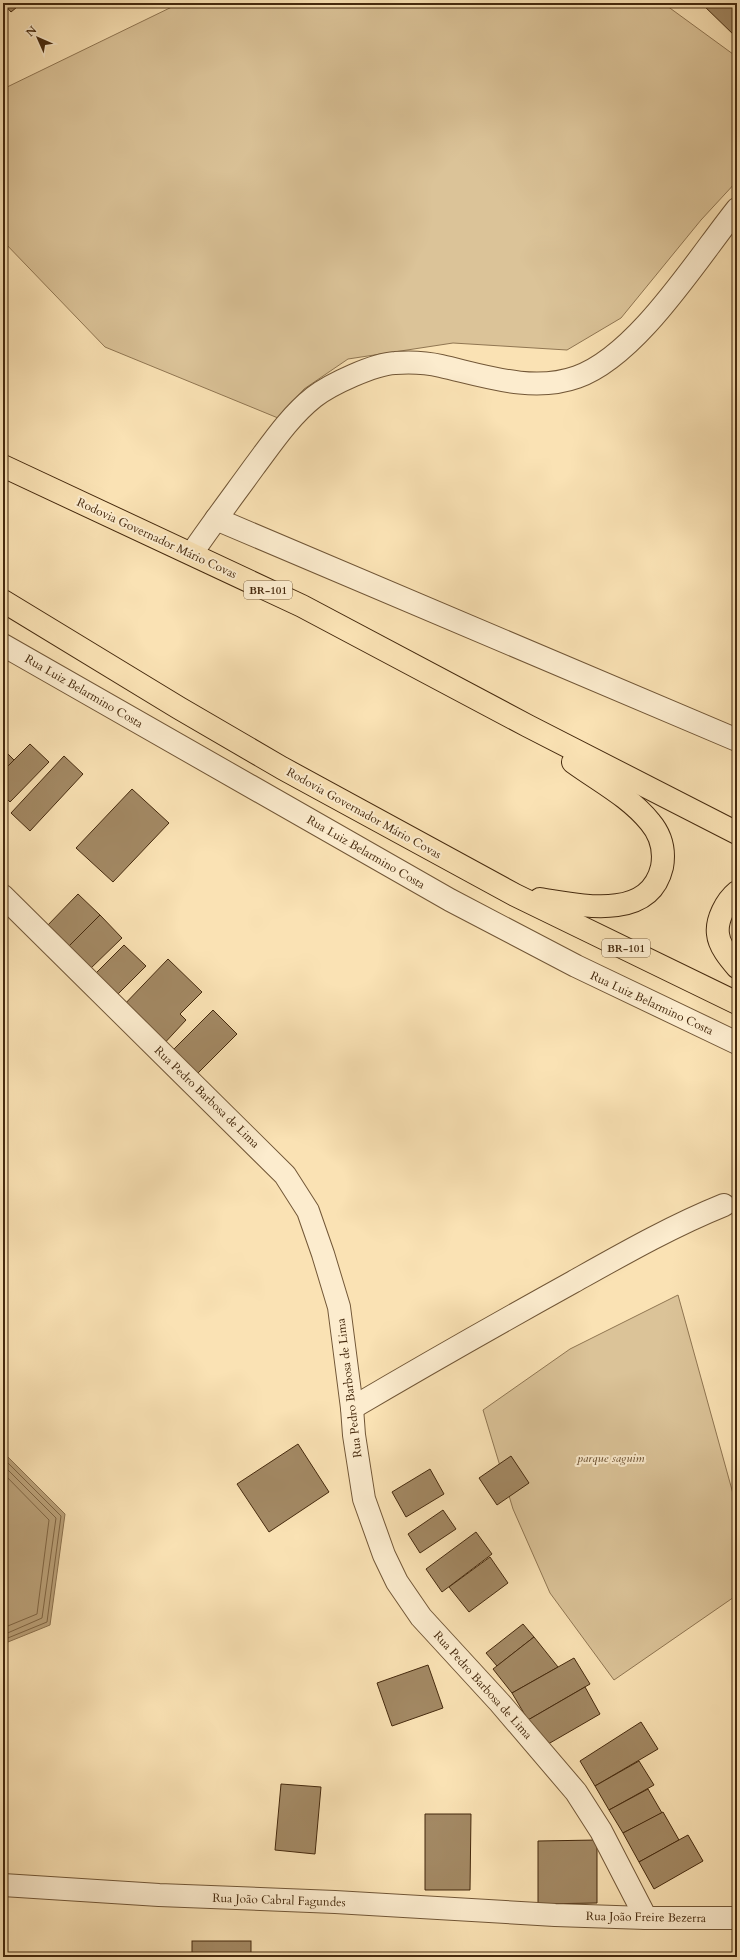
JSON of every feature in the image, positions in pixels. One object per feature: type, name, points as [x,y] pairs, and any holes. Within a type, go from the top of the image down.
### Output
[{"type":"highway","name":"Rodovia Governador Mário Covas","points":[[3,466],[192,553],[302,606],[528,726],[737,833]]},
{"type":"highway","name":"Rodovia Governador Mário Covas","points":[[3,601],[185,712],[515,895],[737,1003]]},
{"type":"highway","points":[[515,895],[585,906],[614,906],[629,903],[641,897],[651,887],[660,875],[664,857],[661,838],[651,822],[638,808],[556,751],[528,726]]},
{"type":"highway","points":[[737,892],[730,897],[720,917],[718,934],[723,948],[737,967]]},
{"type":"street","points":[[192,553],[281,430],[314,397],[355,374],[394,362],[438,365],[511,383],[552,383],[578,377],[605,363],[632,341],[663,306],[737,209]]},
{"type":"street","points":[[216,519],[737,740]]},
{"type":"street","name":"Rua Luiz Belarmino Costa","points":[[3,645],[450,900],[576,966],[737,1043]]},
{"type":"street","name":"Rua Pedro Barbosa de Lima","points":[[3,896],[285,1175],[308,1211],[339,1307],[354,1435],[364,1499],[384,1555],[397,1582],[421,1617],[500,1703],[576,1792],[601,1831],[646,1918]]},
{"type":"street","points":[[352,1408],[453,1348],[600,1267],[676,1226],[724,1205]]},
{"type":"street","name":"Rua João Cabral Fagundes","points":[[3,1885],[159,1895],[335,1902],[555,1915]]},
{"type":"street","name":"Rua João Freire Bezerra","points":[[555,1915],[646,1918],[737,1918]]},
{"type":"green space","points":[[180,3],[663,3],[737,57],[737,181],[701,220],[621,318],[567,350],[453,343],[348,359],[304,389],[278,418],[105,347],[3,241],[3,89]]},
{"type":"green space","name":"parque saguim","points":[[678,1295],[737,1508],[737,1595],[614,1680],[550,1593],[513,1509],[483,1410],[570,1349]]},
{"type":"water","points":[[3,1452],[65,1514],[50,1625],[3,1644]]},
{"type":"building","points":[[3,3],[22,3],[11,12]]},
{"type":"building","points":[[701,3],[737,3],[737,38]]},
{"type":"building","points":[[30,744],[49,762],[10,802],[3,795],[3,771]]},
{"type":"building","points":[[3,749],[14,760],[3,771]]},
{"type":"building","points":[[64,756],[83,774],[30,831],[11,813]]},
{"type":"building","points":[[132,789],[169,823],[113,882],[76,848]]},
{"type":"building","points":[[78,894],[100,915],[67,948],[46,927]]},
{"type":"building","points":[[100,915],[122,938],[89,970],[67,948]]},
{"type":"building","points":[[124,945],[146,966],[112,1000],[90,979]]},
{"type":"building","points":[[168,959],[202,992],[180,1014],[186,1020],[160,1048],[120,1009]]},
{"type":"building","points":[[213,1010],[237,1034],[194,1077],[170,1053]]},
{"type":"building","points":[[298,1444],[329,1492],[269,1532],[237,1484]]},
{"type":"building","points":[[511,1456],[529,1483],[497,1505],[479,1478]]},
{"type":"building","points":[[430,1469],[444,1494],[406,1517],[392,1492]]},
{"type":"building","points":[[443,1510],[456,1529],[420,1553],[408,1534]]},
{"type":"building","points":[[476,1532],[492,1554],[442,1592],[426,1569]]},
{"type":"building","points":[[490,1557],[508,1583],[469,1612],[449,1587]]},
{"type":"building","points":[[523,1624],[534,1637],[497,1666],[486,1653]]},
{"type":"building","points":[[534,1637],[558,1667],[512,1693],[493,1669]]},
{"type":"building","points":[[574,1658],[590,1684],[528,1720],[512,1693]]},
{"type":"building","points":[[428,1665],[443,1708],[392,1726],[377,1683]]},
{"type":"building","points":[[585,1687],[600,1714],[543,1747],[528,1720]]},
{"type":"building","points":[[641,1722],[658,1749],[595,1786],[580,1761]]},
{"type":"building","points":[[639,1761],[654,1785],[609,1810],[595,1786]]},
{"type":"building","points":[[281,1784],[321,1787],[315,1854],[275,1850]]},
{"type":"building","points":[[648,1789],[662,1813],[623,1833],[609,1810]]},
{"type":"building","points":[[663,1812],[679,1840],[639,1862],[623,1833]]},
{"type":"building","points":[[425,1814],[471,1814],[470,1890],[425,1890]]},
{"type":"building","points":[[688,1835],[703,1861],[654,1889],[639,1862]]},
{"type":"building","points":[[597,1840],[597,1903],[538,1904],[538,1841]]},
{"type":"building","points":[[192,1941],[251,1941],[251,1957],[192,1957]]},
{"type":"building","points":[[372,1955],[404,1956],[372,1957]]}]
